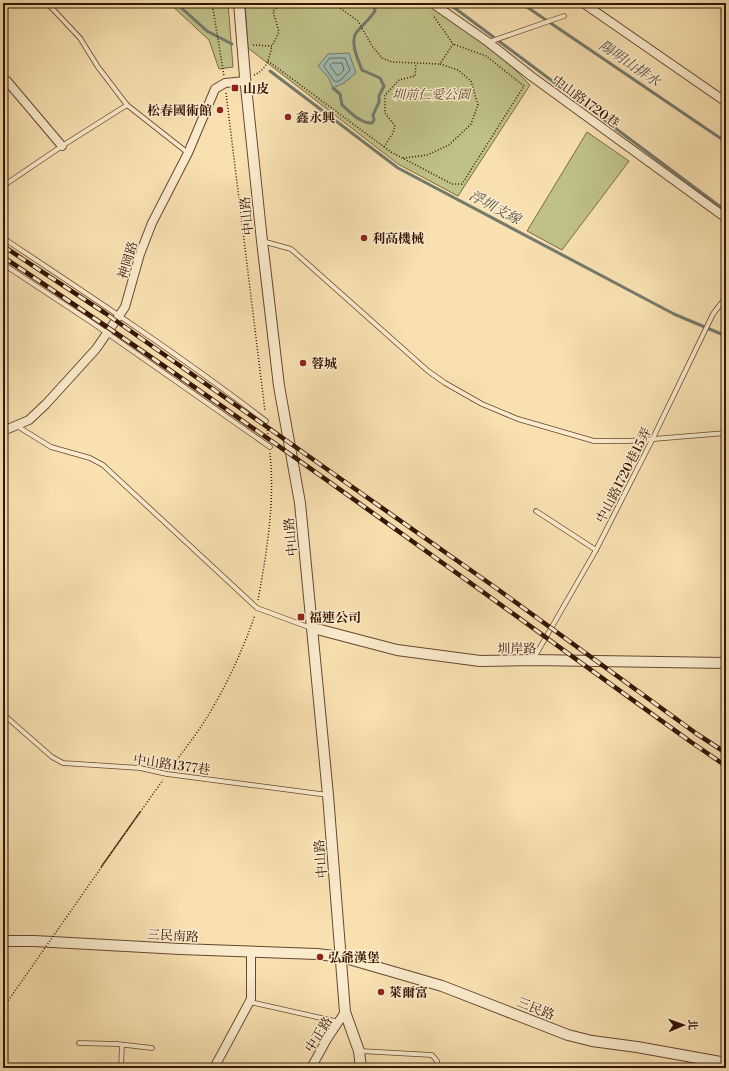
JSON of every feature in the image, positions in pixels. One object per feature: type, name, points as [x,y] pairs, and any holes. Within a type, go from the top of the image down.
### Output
[{"type":"street","name":"中山路","points":[[239,3],[245,79],[262,241],[280,386],[300,503],[328,795],[342,957],[345,1012],[359,1052],[361,1068]]},
{"type":"street","name":"中山路1720巷","points":[[432,3],[490,41],[531,76],[726,218]]},
{"type":"street","points":[[583,3],[726,102]]},
{"type":"street","points":[[225,83],[245,79]]},
{"type":"street","points":[[7,80],[62,146]]},
{"type":"street","name":"神岡路","points":[[3,431],[29,420],[46,404],[96,349],[125,307],[140,254],[152,223],[188,153],[215,89],[225,83]]},
{"type":"street","name":"圳岸路","points":[[313,628],[397,650],[480,661],[532,660],[726,663]]},
{"type":"street","name":"三民南路","points":[[3,941],[25,940],[180,949],[317,954],[342,957]]},
{"type":"street","points":[[214,1068],[251,999],[251,951]]},
{"type":"street","name":"三民路","points":[[342,957],[442,986],[568,1035],[592,1041],[637,1047],[726,1063]]},
{"type":"street","name":"中正路","points":[[311,1068],[327,1039],[345,1012]]},
{"type":"lane","points":[[47,3],[80,38],[98,67],[127,105],[188,153]]},
{"type":"lane","points":[[490,41],[564,16]]},
{"type":"lane","points":[[3,186],[62,146],[127,105]]},
{"type":"lane","points":[[3,238],[119,315],[266,421]]},
{"type":"lane","points":[[262,241],[291,249],[428,371],[445,383],[482,404],[518,419],[594,441],[652,440],[726,433]]},
{"type":"lane","points":[[3,264],[270,447]]},
{"type":"lane","name":"中山路1720巷15弄","points":[[532,660],[596,550],[652,440],[713,314],[726,298]]},
{"type":"lane","points":[[17,425],[51,447],[90,458],[103,465],[257,608],[313,628]]},
{"type":"lane","points":[[536,511],[596,550]]},
{"type":"lane","name":"中山路1377巷","points":[[3,714],[52,757],[63,763],[140,768],[168,774],[328,795]]},
{"type":"lane","points":[[250,1002],[339,1022]]},
{"type":"lane","points":[[79,1043],[152,1048]]},
{"type":"lane","points":[[121,1068],[122,1045]]},
{"type":"lane","points":[[359,1052],[432,1055],[437,1061],[437,1068]]},
{"type":"path","points":[[140,812],[101,867],[204,723],[245,642],[257,608],[268,542],[272,500],[270,447],[225,83],[212,3]]},
{"type":"path","points":[[250,12],[250,5],[267,3]]},
{"type":"path","points":[[245,79],[259,73],[264,69],[268,61],[272,46],[279,32],[273,11],[282,3]]},
{"type":"path","points":[[333,3],[358,21],[372,46],[382,58],[392,62],[440,64],[458,70],[470,81],[478,105],[471,124],[449,145],[426,155],[403,158]]},
{"type":"path","points":[[268,61],[384,147],[452,184],[462,184],[524,86],[486,56],[453,44],[429,10],[418,3]]},
{"type":"path","points":[[252,38],[252,45],[272,46]]},
{"type":"path","points":[[440,64],[453,44]]},
{"type":"path","points":[[384,147],[393,133],[395,126],[385,113],[385,95],[399,80],[415,76],[416,64]]},
{"type":"path","points":[[3,1008],[140,812]]},
{"type":"green space","points":[[169,3],[228,3],[233,67],[219,69],[209,40]]},
{"type":"green space","name":"圳前仁愛公園","points":[[245,3],[432,3],[488,42],[530,85],[458,196],[398,164],[248,48]]},
{"type":"green space","points":[[587,132],[629,161],[562,250],[527,231]]},
{"type":"water","points":[[349,53],[356,73],[344,83],[333,88],[328,77],[318,66],[328,54]]},
{"type":"waterway","name":"浮圳支線","points":[[176,3],[207,31],[232,44]]},
{"type":"waterway","points":[[333,88],[340,94],[342,105],[360,120],[372,123],[374,120],[373,115],[379,102],[379,96],[384,86],[380,78],[362,70],[355,52],[354,37],[375,11],[374,3]]},
{"type":"waterway","points":[[448,3],[726,211]]},
{"type":"waterway","name":"陽明山排水","points":[[521,3],[726,142]]},
{"type":"waterway","name":"浮圳支線","points":[[270,71],[398,168],[674,314],[726,336]]},
{"type":"railway","points":[[3,246],[105,313],[496,588],[697,734],[726,753]]},
{"type":"railway","points":[[3,257],[263,435],[726,766]]},
{"type":"place","name":"山皮","points":[[235,88]]},
{"type":"place","name":"松春國術館","points":[[220,110]]},
{"type":"place","name":"鑫永興","points":[[288,117]]},
{"type":"place","name":"利高機械","points":[[364,238]]},
{"type":"place","name":"蓉城","points":[[303,363]]},
{"type":"place","name":"福連公司","points":[[301,617]]},
{"type":"place","name":"弘爺漢堡","points":[[320,957]]},
{"type":"place","name":"萊爾富","points":[[381,992]]}]
